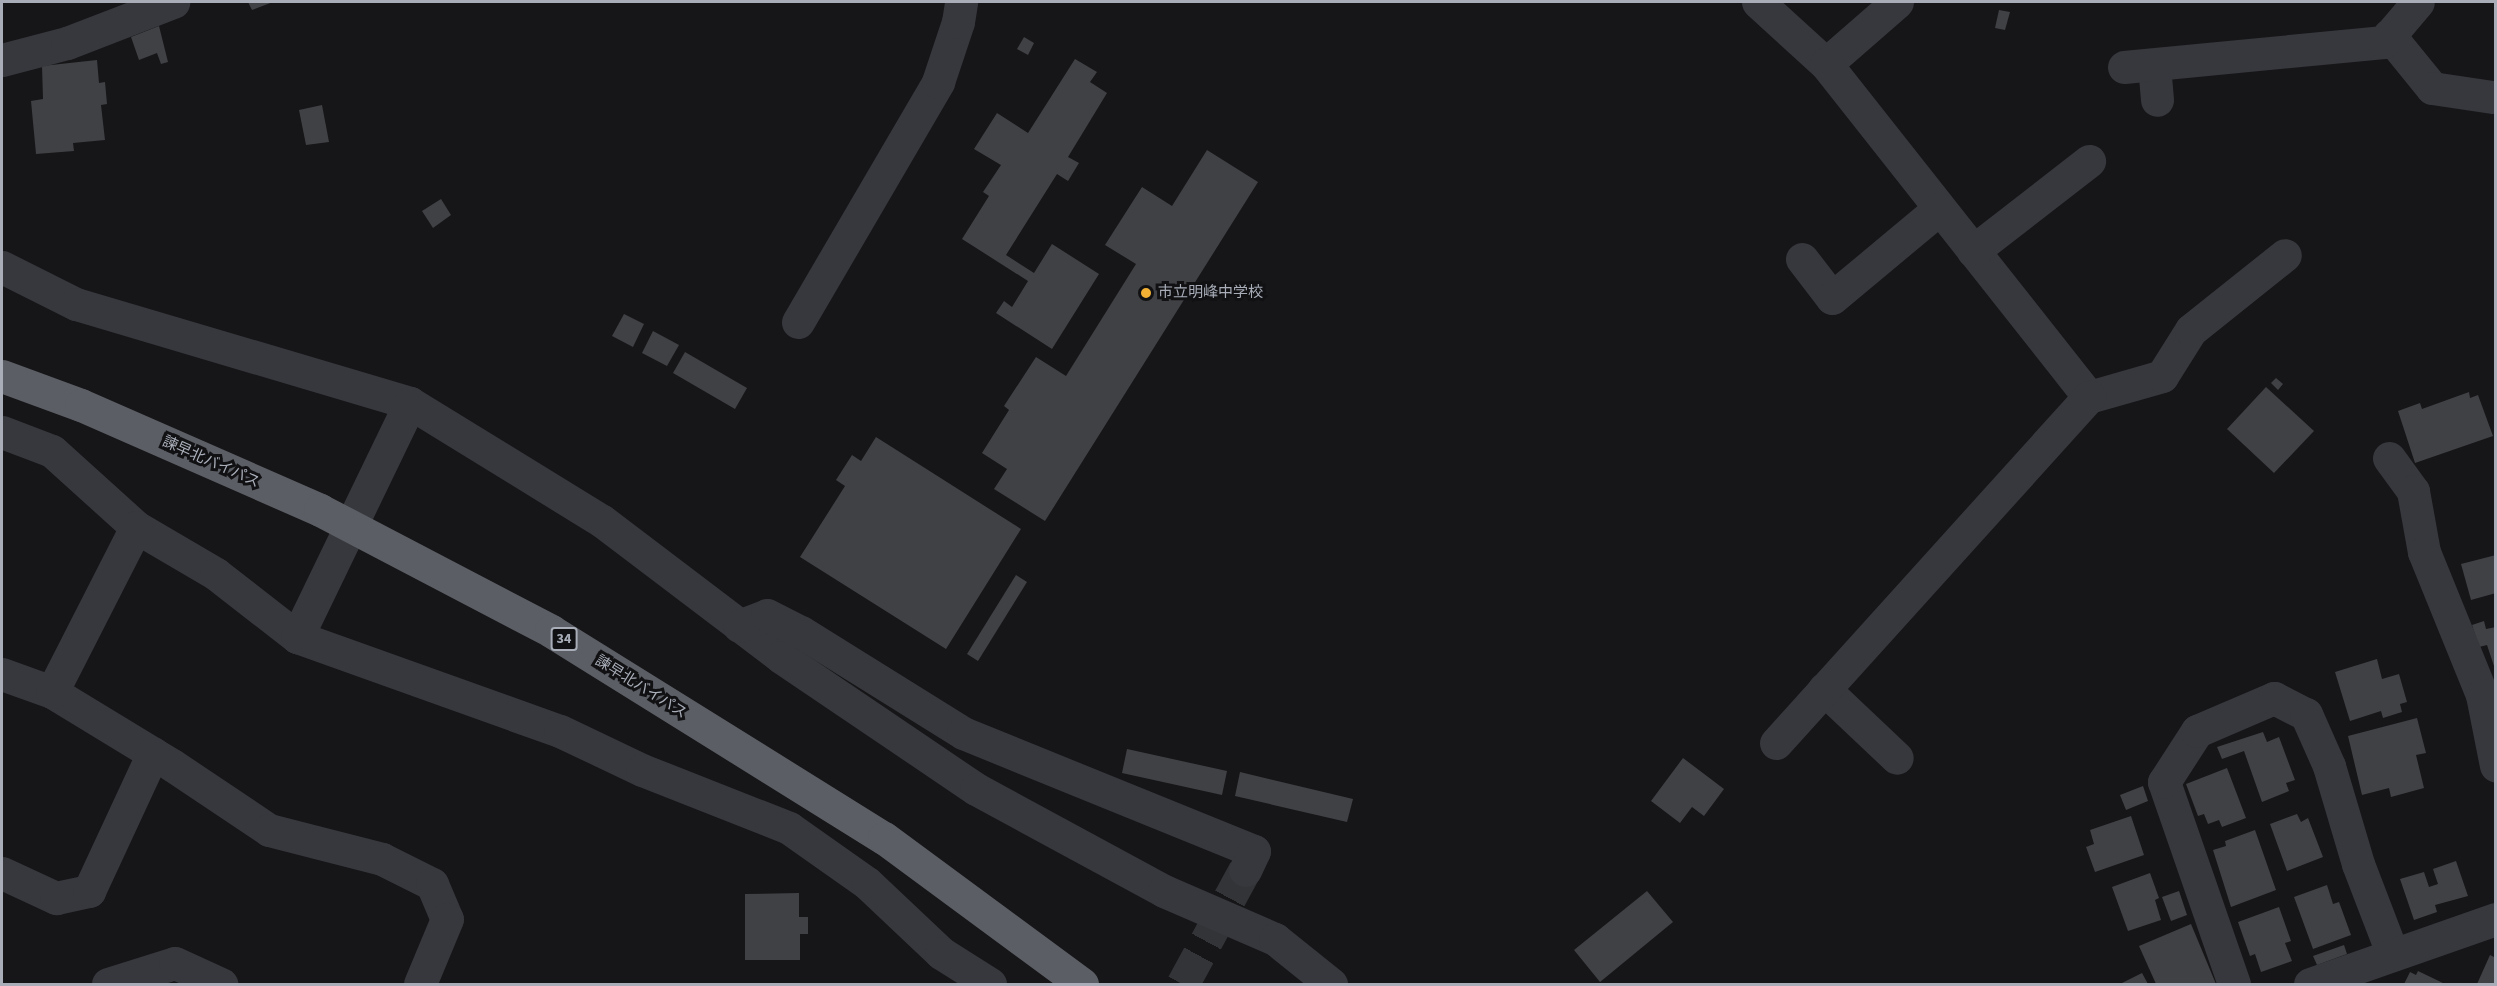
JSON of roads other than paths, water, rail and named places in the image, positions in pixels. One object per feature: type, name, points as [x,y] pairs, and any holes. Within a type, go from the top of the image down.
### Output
[{"type":"highway","name":"諫早北バイパス","points":[[2,376],[81,405],[320,510],[551,631],[884,838],[1082,984]]},
{"type":"street","points":[[2,60],[67,43],[173,2]]},
{"type":"street","points":[[798,322],[939,82],[958,22],[961,2]]},
{"type":"street","points":[[1758,2],[1826,64],[2089,397]]},
{"type":"street","points":[[1826,64],[1897,2]]},
{"type":"street","points":[[2157,99],[2139,66],[2384,42],[2418,2]]},
{"type":"street","points":[[2389,35],[2432,88],[2492,97]]},
{"type":"street","points":[[1973,251],[2089,161]]},
{"type":"street","points":[[1802,258],[1832,298],[1939,209]]},
{"type":"street","points":[[1776,743],[2089,397],[2162,376],[2191,330],[2285,255]]},
{"type":"street","points":[[2,267],[76,304],[404,411],[602,521],[740,626],[976,789],[1164,891],[1275,939],[1331,984]]},
{"type":"street","points":[[297,637],[404,411]]},
{"type":"street","points":[[2,432],[52,451],[136,527],[216,574],[297,637],[560,730],[642,770],[789,828],[867,883],[940,953],[990,984]]},
{"type":"street","points":[[2389,458],[2413,491],[2424,552],[2482,695],[2496,766]]},
{"type":"street","points":[[52,692],[136,527]]},
{"type":"street","points":[[740,626],[767,615],[801,632],[963,733],[1254,851],[1245,870]]},
{"type":"street","points":[[2,674],[52,692],[153,753],[269,830],[382,859],[432,884],[447,919],[420,984]]},
{"type":"street","points":[[1824,689],[1897,758]]},
{"type":"street","points":[[2234,984],[2164,782],[2197,731],[2274,698],[2306,714],[2329,766],[2385,966]]},
{"type":"street","points":[[2,873],[56,898],[89,891],[153,753]]},
{"type":"street","points":[[2310,984],[2385,966],[2496,919]]},
{"type":"street","points":[[108,984],[175,963],[221,984]]},
{"type":"tunnel","points":[[1183,984],[1245,870]]},
{"type":"place","name":"市立明峰中学校","points":[[1146,293]]}]
